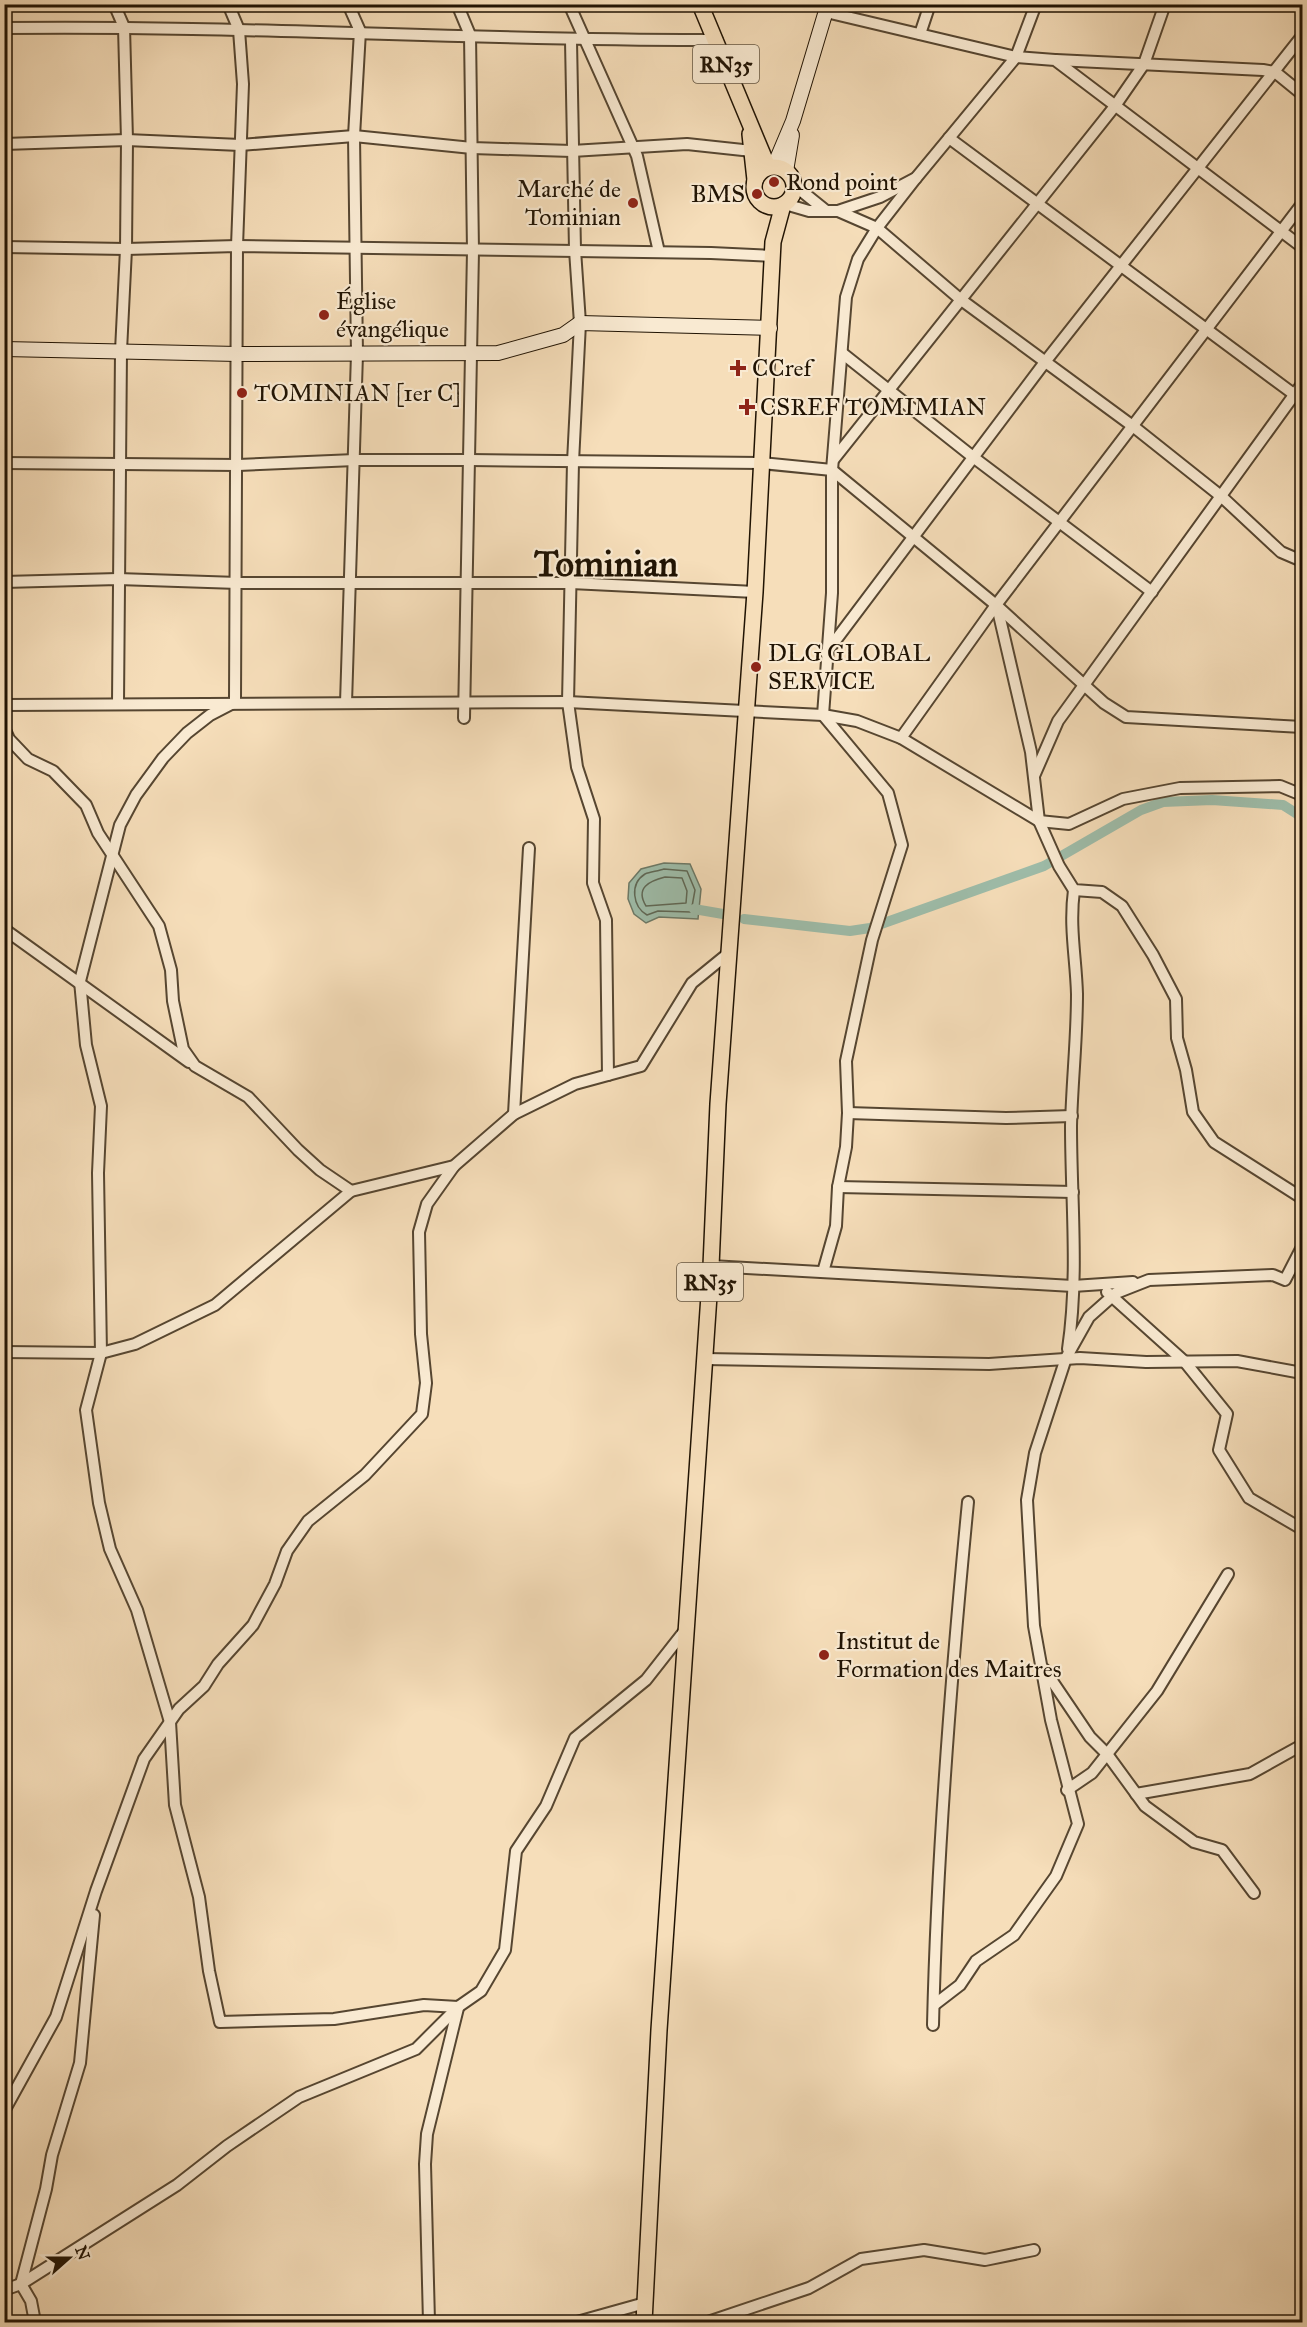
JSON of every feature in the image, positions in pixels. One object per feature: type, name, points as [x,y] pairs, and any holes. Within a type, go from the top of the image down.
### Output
[{"type":"main road","name":"RN35","points":[[644,2322],[659,2030],[711,1266],[718,1104],[755,592],[773,249],[784,205],[793,194],[794,185],[776,168],[749,125],[717,40],[700,4]]},
{"type":"main road","name":"RN35","points":[[749,125],[755,180],[753,188],[773,249]]},
{"type":"main road","points":[[755,180],[760,172],[776,168]]},
{"type":"main road","points":[[758,200],[770,207],[784,205]]},
{"type":"street","points":[[114,4],[124,27],[127,140],[126,249],[121,351],[122,463],[118,579],[118,704]]},
{"type":"street","points":[[228,4],[239,30],[243,84],[237,246],[238,583],[235,702]]},
{"type":"street","points":[[346,703],[355,460],[357,249],[354,136],[360,31],[348,4]]},
{"type":"street","points":[[457,4],[470,35],[474,250],[464,718]]},
{"type":"street","points":[[568,4],[637,156],[658,252]]},
{"type":"street","points":[[920,34],[930,4]]},
{"type":"street","points":[[823,1272],[836,1226],[838,1187],[848,1113],[846,1061],[872,940],[903,845],[888,793],[823,715],[825,654],[832,593],[833,465],[846,297],[858,259],[877,228],[1016,57],[1036,4]]},
{"type":"street","points":[[833,465],[960,299],[1115,106],[1144,64],[1165,4]]},
{"type":"street","points":[[776,168],[793,122],[827,8],[920,34],[1016,57],[1275,72],[1302,94]]},
{"type":"street","points":[[4,28],[124,27],[360,31],[571,41],[717,40]]},
{"type":"street","points":[[825,654],[1045,362],[1199,170],[1302,36]]},
{"type":"street","points":[[571,41],[575,250],[580,323],[573,462],[568,702],[577,767],[594,819],[593,883],[606,920],[608,1075]]},
{"type":"street","points":[[1055,60],[1302,247]]},
{"type":"street","points":[[4,144],[127,140],[240,144],[354,136],[472,148],[572,151],[687,144],[752,151]]},
{"type":"street","points":[[950,138],[1295,395]]},
{"type":"street","points":[[838,211],[880,197],[916,178]]},
{"type":"street","points":[[794,185],[825,210]]},
{"type":"street","points":[[901,738],[996,605],[1061,523],[1302,204]]},
{"type":"street","points":[[784,205],[809,211],[838,211],[877,228],[960,299],[1134,427],[1222,497],[1281,552],[1302,561]]},
{"type":"street","points":[[4,247],[126,249],[237,246],[658,252],[773,249]]},
{"type":"street","points":[[4,349],[238,354],[498,353],[563,335],[580,323],[770,328]]},
{"type":"street","points":[[842,353],[1152,592]]},
{"type":"street","points":[[1034,777],[1058,721],[1302,384]]},
{"type":"street","points":[[4,463],[238,465],[355,460],[470,460],[833,465],[914,538],[996,605],[1104,703],[1126,717],[1302,727]]},
{"type":"street","points":[[4,582],[118,579],[350,584],[571,583],[755,592]]},
{"type":"street","points":[[933,2005],[960,1985],[976,1961],[1014,1935],[1056,1876],[1078,1824],[1067,1790],[1034,1626],[1027,1500],[1035,1453],[1066,1358],[1072,1318],[1072,1116],[1077,1041],[1076,975],[1070,920],[1074,890],[1059,866],[1039,821],[1034,777],[1019,698],[996,605]]},
{"type":"street","points":[[235,702],[210,715],[187,733],[164,758],[136,795],[120,825],[80,981],[86,1045],[100,1106],[98,1173],[101,1353],[86,1410],[99,1503],[110,1549],[137,1610],[170,1722],[175,1805],[199,1897],[209,1971],[220,2022],[334,2019],[424,2006],[458,2007]]},
{"type":"street","points":[[4,705],[568,702],[823,715],[857,721],[901,738],[1039,821],[1069,824],[1123,799],[1180,788],[1280,786],[1302,795]]},
{"type":"street","points":[[4,728],[9,739],[28,759],[53,771],[86,805],[98,833],[159,926],[171,970],[173,1001],[183,1049],[195,1066]]},
{"type":"street","points":[[514,1114],[529,848]]},
{"type":"street","points":[[1074,890],[1102,892],[1122,906],[1153,955],[1176,999],[1177,1038],[1186,1070],[1193,1112],[1214,1142],[1302,1198]]},
{"type":"street","points":[[4,929],[80,981],[128,1019],[195,1066],[248,1097],[306,1157],[351,1191]]},
{"type":"street","points":[[4,2111],[56,2017],[96,1891],[144,1759],[179,1709],[204,1686],[218,1664],[253,1625],[275,1584],[287,1551],[308,1521],[364,1475],[422,1414],[426,1383],[421,1334],[419,1232],[427,1204],[454,1166],[514,1114],[575,1084],[641,1066],[692,983],[730,951]]},
{"type":"street","points":[[848,1113],[1006,1118],[1072,1116]]},
{"type":"street","points":[[4,1352],[101,1353],[135,1344],[215,1305],[351,1191],[454,1166]]},
{"type":"street","points":[[838,1187],[1073,1192]]},
{"type":"street","points":[[711,1266],[1073,1287],[1149,1280],[1273,1275],[1285,1280],[1302,1247]]},
{"type":"street","points":[[1066,1358],[1089,1317],[1113,1296],[1149,1280]]},
{"type":"street","points":[[1097,1286],[1113,1296],[1185,1362],[1227,1414],[1219,1450],[1249,1498],[1302,1529]]},
{"type":"street","points":[[705,1359],[989,1364],[1066,1358],[1185,1362],[1237,1361],[1302,1374]]},
{"type":"street","points":[[933,2025],[935,1930],[952,1667],[968,1502]]},
{"type":"street","points":[[1067,1790],[1092,1773],[1157,1691],[1228,1574]]},
{"type":"street","points":[[4,2290],[21,2284],[177,2185],[227,2146],[299,2097],[416,2049],[458,2007],[481,1991],[505,1950],[516,1851],[546,1806],[575,1738],[646,1680],[687,1627]]},
{"type":"street","points":[[1041,1664],[1090,1737],[1107,1754],[1145,1806],[1194,1842],[1221,1851],[1254,1893]]},
{"type":"street","points":[[1136,1794],[1250,1774],[1302,1745]]},
{"type":"street","points":[[35,2322],[31,2301],[21,2284],[46,2189],[52,2155],[80,2063],[96,1891]]},
{"type":"street","points":[[429,2322],[425,2164],[427,2134],[458,2007]]},
{"type":"street","points":[[708,2322],[809,2288],[861,2259],[924,2250],[985,2260],[1034,2250]]},
{"type":"street","points":[[577,2322],[645,2303]]},
{"type":"water","points":[[664,863],[690,864],[701,889],[698,919],[659,917],[646,923],[634,914],[628,899],[629,883],[641,869]]},
{"type":"waterway","points":[[744,919],[850,931],[870,928],[1044,866],[1141,810],[1163,802],[1212,800],[1283,805],[1302,817]]},
{"type":"waterway","points":[[694,909],[723,914]]},
{"type":"place","name":"Rond point","points":[[774,182]]},
{"type":"place","name":"BMS","points":[[757,194]]},
{"type":"place","name":"Marché de Tominian","points":[[633,203]]},
{"type":"place","name":"Église évangélique","points":[[324,315]]},
{"type":"place","name":"CCref","points":[[738,368]]},
{"type":"place","name":"TOMINIAN [1er C]","points":[[242,393]]},
{"type":"place","name":"CSREF TOMIMIAN","points":[[747,407]]},
{"type":"place","name":"DLG GLOBAL SERVICE","points":[[756,667]]},
{"type":"place","name":"Institut de Formation des Maitres","points":[[824,1655]]},
{"type":"district","name":"Tominian","points":[[606,563]]}]
